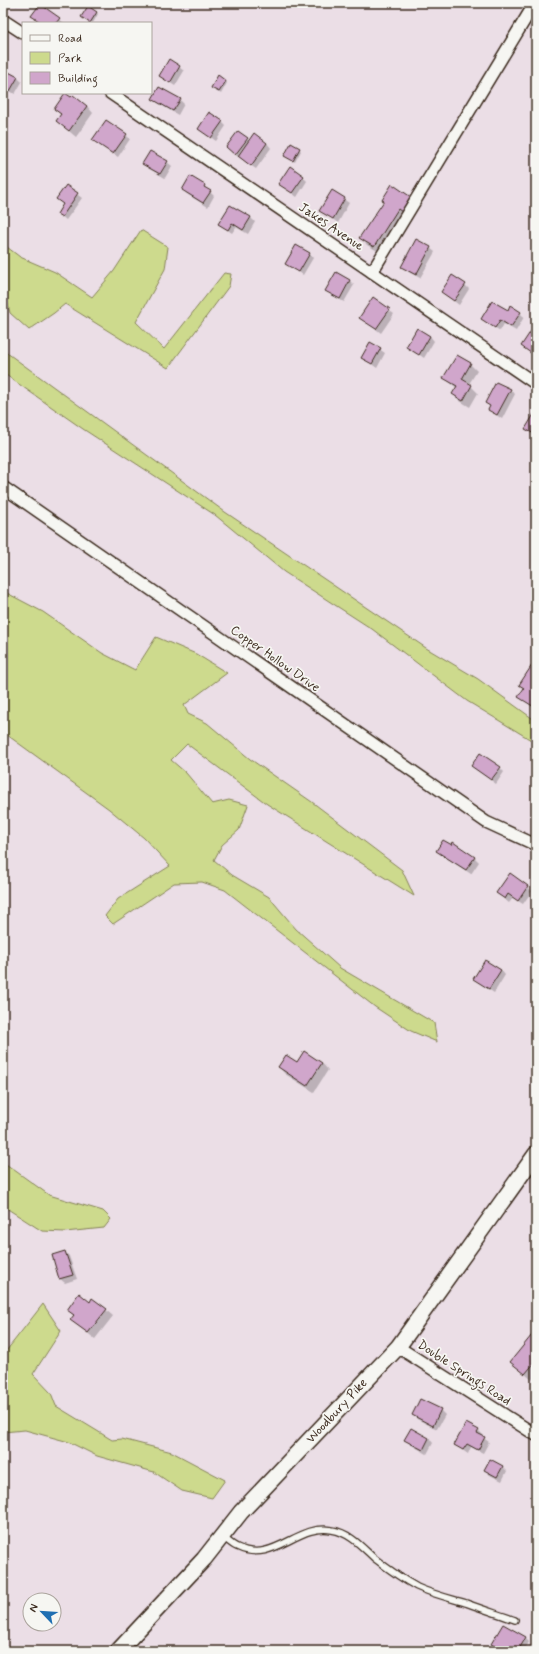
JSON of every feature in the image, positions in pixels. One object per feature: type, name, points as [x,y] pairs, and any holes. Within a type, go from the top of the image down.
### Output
[{"type":"street","points":[[372,272],[535,3]]},
{"type":"street","points":[[3,20],[22,32]]},
{"type":"street","name":"Jakes Avenue","points":[[111,94],[536,384]]},
{"type":"street","name":"Copper Hollow Drive","points":[[3,487],[486,822],[536,845]]},
{"type":"street","name":"Woodbury Pike","points":[[118,1651],[204,1560],[240,1512],[398,1347],[536,1154]]},
{"type":"street","name":"Double Springs Road","points":[[398,1347],[536,1435]]},
{"type":"lane","points":[[222,1536],[236,1547],[250,1551],[265,1551],[278,1547],[308,1531],[319,1529],[344,1533],[375,1558],[417,1587],[515,1620]]},
{"type":"green space","points":[[141,230],[168,247],[165,269],[136,322],[164,349],[224,273],[231,274],[229,286],[168,368],[65,304],[29,330],[10,313],[3,284],[3,244],[20,257],[55,272],[92,297],[114,271]]},
{"type":"green space","points":[[3,350],[225,512],[426,648],[478,679],[536,721],[536,743],[467,701],[372,629],[284,572],[215,515],[83,429],[3,373]]},
{"type":"green space","points":[[3,591],[43,612],[102,653],[135,670],[156,637],[196,654],[227,673],[184,705],[188,714],[207,723],[250,759],[312,802],[402,870],[414,896],[267,804],[187,744],[171,760],[186,773],[212,804],[229,800],[248,805],[239,830],[222,845],[214,860],[232,875],[269,897],[296,929],[340,968],[434,1023],[437,1042],[411,1031],[375,1007],[225,890],[202,882],[174,883],[113,924],[105,916],[118,899],[170,866],[144,838],[109,809],[3,732]]},
{"type":"green space","points":[[3,1162],[49,1195],[103,1211],[111,1219],[104,1228],[65,1232],[42,1231],[3,1206]]},
{"type":"green space","points":[[43,1304],[61,1331],[33,1374],[51,1393],[56,1406],[112,1440],[122,1439],[172,1452],[225,1480],[212,1498],[182,1491],[154,1472],[97,1456],[69,1442],[25,1430],[3,1432],[3,1355]]},
{"type":"building","points":[[40,4],[60,18],[57,22],[40,22],[31,16]]},
{"type":"building","points":[[88,6],[97,12],[91,22],[81,17]]},
{"type":"building","points":[[169,59],[180,66],[170,83],[159,76]]},
{"type":"building","points":[[3,69],[18,77],[10,91],[3,87]]},
{"type":"building","points":[[218,75],[226,81],[219,92],[211,88]]},
{"type":"building","points":[[159,87],[181,99],[173,111],[152,99]]},
{"type":"building","points":[[64,94],[71,97],[73,95],[87,106],[69,131],[56,121],[61,114],[54,109]]},
{"type":"building","points":[[209,112],[223,121],[211,138],[198,129]]},
{"type":"building","points":[[106,120],[127,134],[113,154],[92,140]]},
{"type":"building","points":[[238,131],[248,138],[235,155],[226,147]]},
{"type":"building","points":[[254,133],[267,143],[251,166],[238,156]]},
{"type":"building","points":[[291,143],[300,148],[293,161],[284,156]]},
{"type":"building","points":[[150,151],[168,161],[160,174],[142,164]]},
{"type":"building","points":[[290,166],[304,176],[292,193],[278,184]]},
{"type":"building","points":[[190,176],[205,185],[204,187],[211,191],[203,203],[182,190]]},
{"type":"building","points":[[392,184],[411,197],[402,212],[398,209],[374,247],[359,238],[384,201],[382,200]]},
{"type":"building","points":[[66,185],[78,193],[62,217],[57,214],[63,204],[56,199]]},
{"type":"building","points":[[332,190],[345,198],[333,219],[319,211]]},
{"type":"building","points":[[230,205],[251,217],[243,230],[232,223],[228,230],[218,224]]},
{"type":"building","points":[[416,239],[431,247],[416,275],[401,267]]},
{"type":"building","points":[[296,245],[310,253],[299,272],[285,264]]},
{"type":"building","points":[[336,272],[350,280],[340,299],[325,291]]},
{"type":"building","points":[[452,275],[466,284],[454,301],[441,292]]},
{"type":"building","points":[[373,297],[390,309],[376,329],[359,318]]},
{"type":"building","points":[[492,301],[508,310],[510,305],[521,312],[511,327],[500,320],[495,328],[481,319]]},
{"type":"building","points":[[417,328],[430,336],[419,355],[406,347]]},
{"type":"building","points":[[533,328],[536,330],[535,356],[521,346]]},
{"type":"building","points":[[370,342],[381,348],[372,364],[361,358]]},
{"type":"building","points":[[457,355],[471,363],[462,379],[472,385],[463,401],[452,394],[457,386],[443,378]]},
{"type":"building","points":[[496,382],[511,389],[497,415],[488,410],[490,406],[485,403]]},
{"type":"building","points":[[536,411],[536,435],[525,429]]},
{"type":"building","points":[[536,659],[536,708],[518,697],[524,688],[519,685]]},
{"type":"building","points":[[480,753],[501,767],[491,780],[471,766]]},
{"type":"building","points":[[443,840],[452,845],[453,842],[475,857],[466,870],[436,851]]},
{"type":"building","points":[[510,873],[528,886],[518,901],[508,894],[505,899],[496,893]]},
{"type":"building","points":[[485,960],[501,970],[489,989],[473,979]]},
{"type":"building","points":[[304,1051],[322,1063],[307,1086],[278,1067],[286,1055],[297,1062]]},
{"type":"building","points":[[65,1251],[73,1275],[59,1279],[52,1255]]},
{"type":"building","points":[[79,1293],[90,1302],[92,1298],[107,1309],[88,1333],[70,1320],[74,1315],[67,1310]]},
{"type":"building","points":[[536,1330],[536,1361],[525,1374],[510,1362]]},
{"type":"building","points":[[420,1399],[441,1409],[433,1426],[412,1415]]},
{"type":"building","points":[[466,1423],[479,1430],[477,1433],[485,1437],[478,1450],[467,1444],[463,1450],[454,1445]]},
{"type":"building","points":[[411,1428],[429,1438],[423,1450],[404,1440]]},
{"type":"building","points":[[490,1459],[503,1466],[497,1477],[484,1470]]},
{"type":"building","points":[[503,1624],[526,1637],[518,1651],[503,1651],[491,1644]]}]
